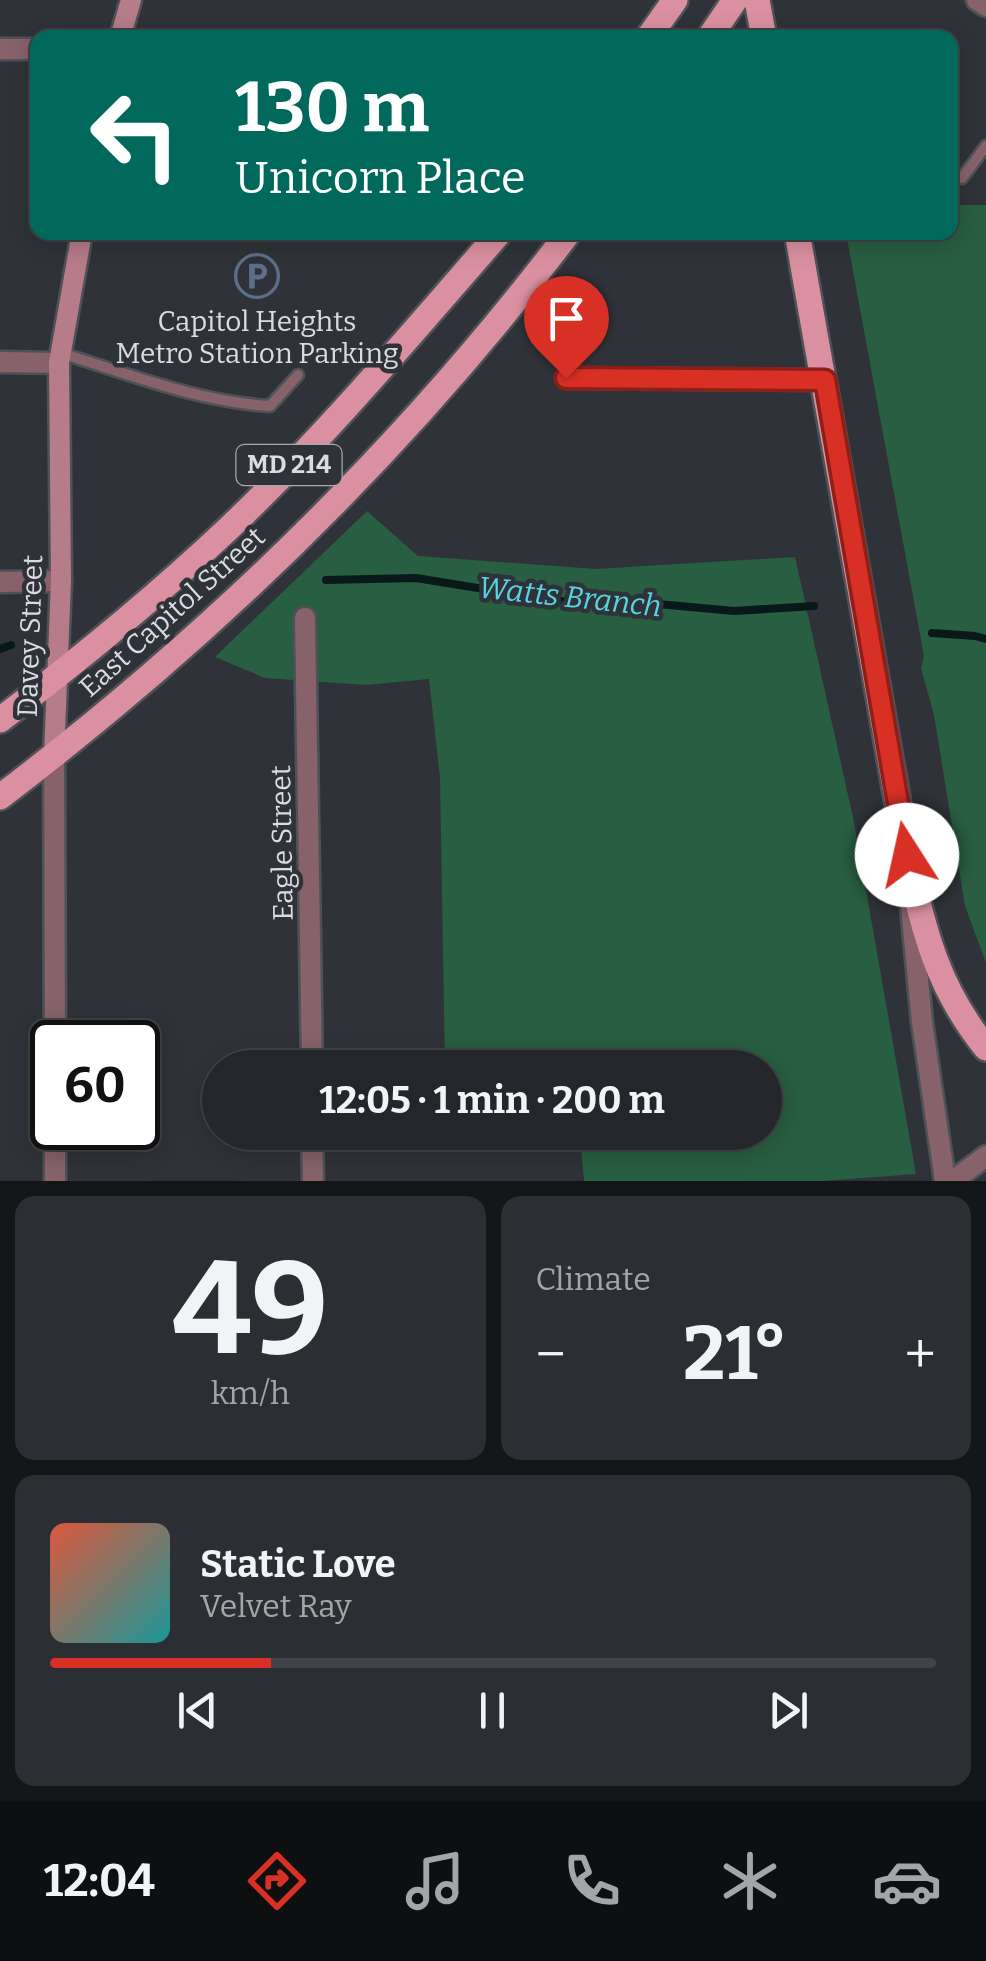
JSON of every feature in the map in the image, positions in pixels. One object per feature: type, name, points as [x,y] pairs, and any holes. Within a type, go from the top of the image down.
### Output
[{"type":"main road","points":[[654,30],[675,0]]},
{"type":"main road","points":[[715,30],[735,0]]},
{"type":"main road","points":[[757,0],[763,30]]},
{"type":"main road","name":"East Capitol Street","points":[[0,720],[58,676],[229,528],[374,376],[493,240]]},
{"type":"main road","name":"East Capitol Street","points":[[0,797],[150,676],[311,526],[440,391],[563,240]]},
{"type":"main road","points":[[799,240],[907,855],[929,948],[950,994],[986,1048]]},
{"type":"street","points":[[122,30],[130,0]]},
{"type":"street","points":[[977,0],[986,6]]},
{"type":"street","points":[[0,49],[30,49]]},
{"type":"street","name":"Davey Street","points":[[55,1020],[54,756],[61,581],[59,358],[81,240]]},
{"type":"street","points":[[0,362],[59,358]]},
{"type":"street","points":[[566,378],[825,380]]},
{"type":"street","points":[[0,582],[61,581]]},
{"type":"street","name":"Eagle Street","points":[[305,618],[312,1050]]},
{"type":"street","points":[[907,855],[922,1022],[949,1181],[986,1156]]},
{"type":"street","points":[[55,1150],[56,1181]]},
{"type":"street","points":[[312,1150],[312,1181]]},
{"type":"lane","points":[[962,178],[986,146]]},
{"type":"lane","points":[[59,358],[244,405],[270,406],[298,375]]},
{"type":"green space","points":[[958,205],[986,205],[986,963],[965,906],[934,715],[921,668],[924,656],[847,240],[958,240]]},
{"type":"green space","points":[[367,511],[418,556],[596,569],[795,557],[854,822],[916,1174],[822,1181],[584,1181],[581,1150],[782,1150],[782,1050],[445,1050],[440,778],[429,679],[366,685],[265,678],[215,657]]},
{"type":"waterway","name":"Watts Branch","points":[[326,580],[416,578],[558,601],[734,611],[814,606]]},
{"type":"waterway","name":"Watts Branch","points":[[932,633],[986,639]]},
{"type":"waterway","name":"Watts Branch","points":[[0,649],[11,645]]},
{"type":"place","name":"Capitol Heights Metro Station Parking","points":[[257,276]]},
{"type":"route","points":[[566,378],[825,380],[907,855]]}]
